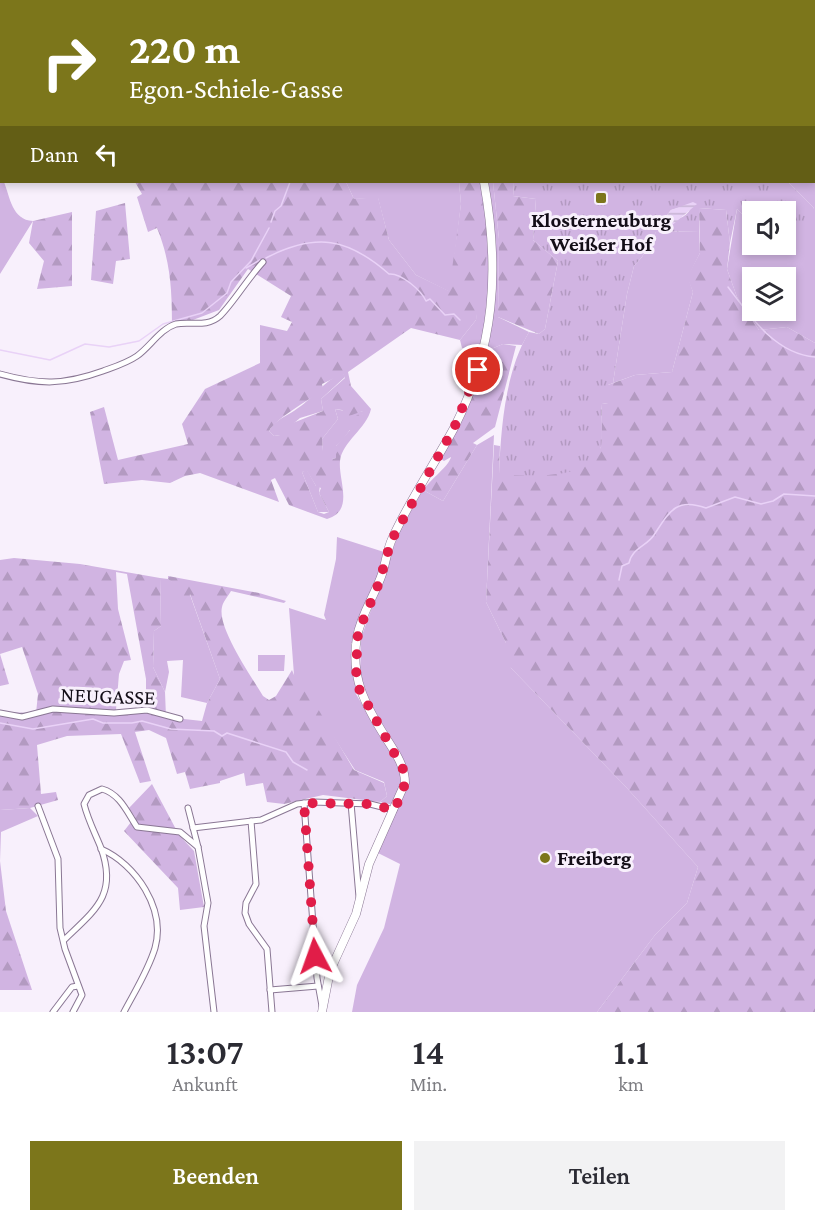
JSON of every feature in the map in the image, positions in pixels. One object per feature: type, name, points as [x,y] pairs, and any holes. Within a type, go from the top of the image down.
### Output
[{"type":"street","points":[[322,1010],[328,977],[360,902],[367,871],[404,789],[404,771],[358,687],[356,640],[379,583],[391,541],[454,428],[478,370],[488,332],[495,270],[493,232],[484,183]]},
{"type":"street","points":[[0,374],[23,381],[61,383],[137,356],[165,330],[176,324],[193,325],[219,317],[246,279],[263,262]]},
{"type":"street","name":"NEUGASSE","points":[[0,713],[22,717],[53,710],[114,713],[147,710],[180,719]]},
{"type":"street","points":[[64,940],[98,908],[105,896],[107,874],[101,849],[87,819],[84,804],[89,795],[102,789],[117,797],[137,827],[180,832],[198,847]]},
{"type":"street","points":[[193,828],[261,820],[304,803],[351,803],[376,805],[394,810]]},
{"type":"street","points":[[304,803],[317,978],[322,1010]]},
{"type":"street","points":[[351,803],[360,902]]},
{"type":"street","points":[[38,806],[58,859],[60,928],[82,995],[73,1012]]},
{"type":"street","points":[[188,808],[208,903],[204,926],[211,964],[214,1012]]},
{"type":"street","points":[[251,821],[256,884],[246,903],[245,913],[249,924],[267,949],[272,1012]]},
{"type":"street","points":[[101,849],[113,854],[141,882],[151,900],[155,921],[156,945],[150,962],[124,1012]]},
{"type":"street","points":[[356,871],[367,871]]},
{"type":"street","points":[[317,978],[328,977]]},
{"type":"street","points":[[53,1012],[72,987],[78,986]]},
{"type":"street","points":[[270,990],[318,986]]},
{"type":"green space","points":[[0,183],[4,183],[16,212],[20,217],[33,221],[0,274]]},
{"type":"green space","points":[[136,183],[346,183],[354,199],[378,197],[389,240],[416,275],[449,291],[461,204],[459,183],[487,183],[494,227],[489,242],[476,320],[460,340],[411,328],[348,372],[351,386],[371,409],[369,416],[342,454],[340,469],[343,502],[336,515],[327,519],[289,505],[275,478],[271,480],[279,502],[200,473],[185,476],[170,483],[142,480],[104,484],[90,412],[104,407],[118,460],[188,444],[182,424],[205,389],[260,363],[260,325],[287,331],[292,322],[281,317],[291,296],[248,269],[219,310],[172,328],[171,290],[162,241],[157,228],[148,232],[137,197],[142,194]],"holes":[[[343,374],[345,378],[321,399],[323,411],[280,428],[280,435],[274,436],[269,431],[279,420],[323,389],[322,384]],[[335,409],[342,410],[349,416],[363,411],[363,414],[357,415],[350,422],[350,430],[336,446],[336,458],[333,459],[330,453],[323,451],[322,439],[338,419]],[[307,471],[316,486],[321,488],[319,493],[329,512],[324,514],[318,512],[302,472]]]},
{"type":"green space","points":[[346,183],[459,183],[461,204],[450,292],[416,275],[389,240],[378,198],[354,199]]},
{"type":"green space","points":[[487,183],[493,183],[499,239],[498,317],[529,332],[522,345],[503,344],[491,349],[478,345],[468,350],[462,348],[460,340],[476,320]]},
{"type":"green space","points":[[493,183],[514,183],[513,196],[536,199],[533,240],[558,261],[545,329],[539,334],[498,317],[499,239]]},
{"type":"green space","points":[[514,183],[789,183],[814,208],[805,231],[796,233],[796,201],[742,201],[742,214],[737,209],[730,243],[726,210],[699,208],[699,231],[656,232],[642,257],[634,266],[627,294],[613,383],[608,385],[608,403],[602,404],[601,447],[596,458],[586,466],[557,474],[499,474],[501,438],[509,382],[529,332],[539,334],[545,329],[558,261],[533,240],[536,199],[513,196]],"holes":[[[692,204],[685,215],[673,220],[663,220],[671,210]]]},
{"type":"green space","points":[[789,183],[815,183],[815,343],[787,327],[759,330],[753,321],[796,321],[796,267],[742,267],[742,304],[727,269],[737,209],[742,214],[742,255],[796,255],[796,229],[814,208]]},
{"type":"green space","points":[[125,203],[130,259],[116,261],[113,284],[91,280],[96,211]]},
{"type":"green space","points":[[699,208],[726,210],[730,243],[727,269],[742,304],[742,321],[753,321],[759,330],[787,327],[815,343],[815,1012],[597,1012],[655,935],[687,903],[698,867],[626,787],[511,668],[504,659],[506,643],[486,602],[494,445],[500,446],[499,474],[601,448],[602,404],[608,403],[608,385],[635,375],[672,372],[693,292],[687,277],[700,253]]},
{"type":"green space","points":[[72,212],[72,286],[37,289],[44,261],[29,243],[33,221]]},
{"type":"green space","points":[[699,231],[700,253],[688,277],[693,292],[672,372],[635,375],[613,383],[627,294],[634,266],[642,257],[656,232]]},
{"type":"green space","points":[[503,344],[516,346],[495,427],[473,443],[477,445],[443,501],[423,490],[450,461],[451,457],[444,461],[441,459],[463,419],[491,349]]},
{"type":"green space","points":[[343,373],[345,377],[321,399],[323,411],[300,418],[280,435],[274,436],[269,431],[278,420],[304,404],[330,380]]},
{"type":"green space","points":[[335,409],[355,413],[363,411],[363,414],[336,446],[336,458],[333,459],[323,452],[322,439],[338,419]]},
{"type":"green space","points":[[494,435],[486,602],[506,643],[511,668],[626,787],[698,867],[687,903],[655,935],[597,1012],[352,1012],[357,985],[384,928],[400,864],[378,853],[409,781],[395,745],[365,696],[360,679],[361,638],[399,532],[423,490],[443,501],[477,445]]},
{"type":"green space","points":[[307,470],[316,486],[320,485],[319,493],[329,512],[318,512],[302,472]]},
{"type":"green space","points":[[337,537],[384,552],[382,566],[354,643],[351,643],[356,694],[402,772],[402,783],[394,805],[380,802],[387,796],[384,782],[355,770],[294,675],[289,608],[326,620],[324,615],[336,559]]},
{"type":"green space","points":[[14,558],[80,564],[160,578],[161,626],[154,631],[153,667],[165,692],[166,717],[202,721],[207,703],[220,679],[190,594],[188,603],[184,602],[180,588],[168,579],[168,576],[259,593],[286,601],[284,603],[231,591],[223,605],[222,616],[236,652],[263,696],[269,700],[276,696],[292,670],[294,675],[315,679],[314,702],[354,770],[384,783],[387,796],[380,802],[323,795],[284,804],[267,802],[263,783],[246,786],[244,773],[220,781],[220,783],[190,789],[185,772],[177,774],[166,738],[149,730],[135,732],[151,781],[140,783],[121,734],[67,736],[37,745],[41,794],[56,792],[58,800],[30,808],[0,810],[0,712],[36,713],[38,694],[22,647],[0,654],[0,560]],"holes":[[[116,572],[127,574],[146,679],[146,707],[132,711],[116,710],[119,674],[124,661],[131,660],[118,609]]]},
{"type":"green space","points":[[160,578],[168,579],[189,592],[220,679],[207,703],[181,697],[183,660],[167,661],[169,672],[165,692],[153,667],[154,631],[161,626]]},
{"type":"green space","points":[[0,654],[9,684],[0,686]]},
{"type":"green space","points":[[258,655],[285,655],[284,671],[258,671]]},
{"type":"green space","points":[[152,784],[179,835],[194,851],[204,907],[180,910],[178,888],[124,831],[135,817],[129,808]]},
{"type":"green space","points":[[30,808],[38,816],[1,832],[0,861],[0,810]]},
{"type":"green space","points":[[0,861],[6,911],[32,990],[0,990]]},
{"type":"shaded area","points":[[693,202],[697,204],[670,227],[663,226],[663,220],[671,210]]},
{"type":"waterway","points":[[271,222],[275,211],[281,206],[290,183]]},
{"type":"waterway","points":[[0,350],[50,360],[85,344],[109,347],[139,341],[163,324],[202,313],[227,293],[231,282],[251,261],[269,228]]},
{"type":"waterway","points":[[266,258],[301,244],[316,242],[345,246],[360,253],[389,274],[405,279],[426,301],[430,299],[445,315],[454,314],[460,320]]},
{"type":"waterway","points":[[246,268],[260,260]]},
{"type":"waterway","points":[[728,287],[755,321],[776,341],[788,349],[815,357]]},
{"type":"waterway","points":[[619,580],[622,566],[629,563],[636,550],[651,539],[669,513],[680,506],[687,504],[706,508],[735,497],[761,504],[773,501],[784,494],[815,496]]},
{"type":"waterway","points":[[0,723],[33,729],[93,719],[103,723],[142,721],[171,729],[214,731],[222,736],[227,733],[286,752],[293,762],[307,770]]},
{"type":"place","name":"Klosterneuburg Weißer Hof","points":[[601,198]]},
{"type":"place","name":"Freiberg","points":[[545,858]]},
{"type":"route","points":[[315,956],[304,803],[370,804],[394,810],[402,795],[405,783],[402,765],[366,706],[358,687],[356,640],[379,583],[391,541],[454,428],[478,370]]}]
